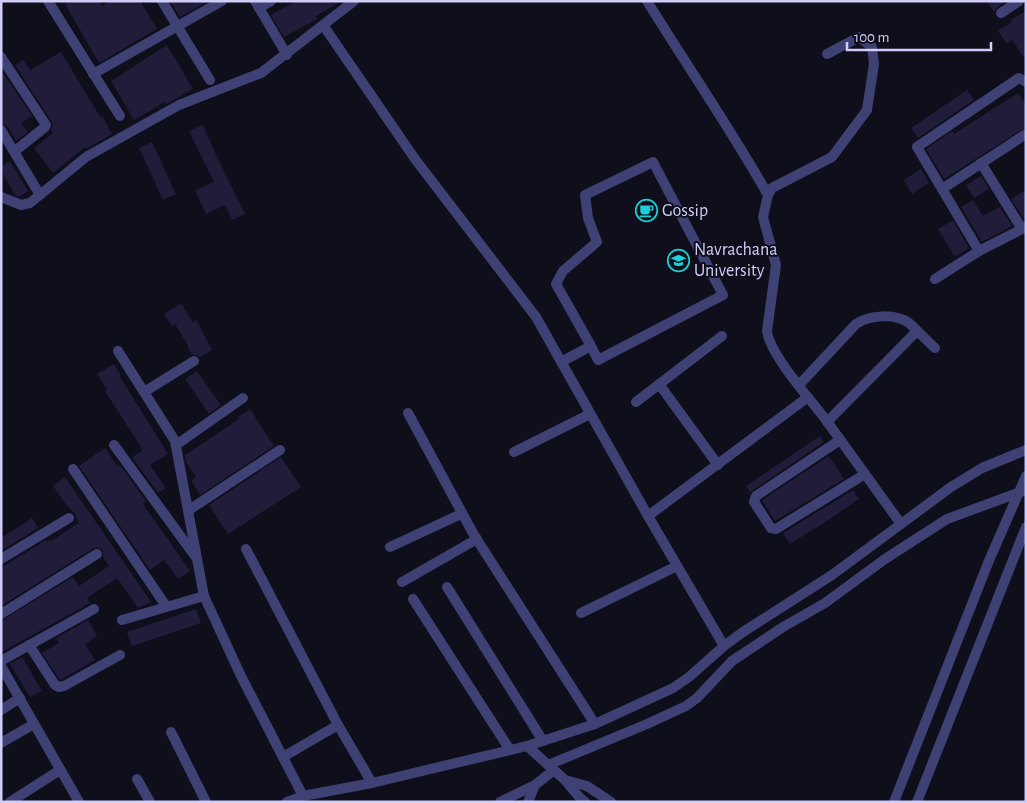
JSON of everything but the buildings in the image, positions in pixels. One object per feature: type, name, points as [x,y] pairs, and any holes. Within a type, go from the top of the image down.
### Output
[{"type":"street","points":[[48,1],[120,116]]},
{"type":"street","points":[[162,1],[210,80]]},
{"type":"street","points":[[93,74],[222,1]]},
{"type":"street","points":[[271,1],[257,5],[286,54]]},
{"type":"street","points":[[1,197],[21,205],[30,203],[86,157],[179,105],[261,73],[354,1]]},
{"type":"street","points":[[647,1],[697,81],[736,138],[768,195]]},
{"type":"street","points":[[1001,12],[1019,1]]},
{"type":"street","points":[[323,25],[415,159],[536,317],[724,646]]},
{"type":"street","points":[[827,54],[859,37],[872,47],[874,64],[867,110],[832,157],[772,188],[768,195],[763,217],[776,265],[768,338],[776,354],[901,524]]},
{"type":"street","points":[[1,57],[46,125],[15,151]]},
{"type":"street","points":[[979,251],[917,147],[1019,78],[1026,82]]},
{"type":"street","points":[[1,130],[40,195]]},
{"type":"street","points":[[942,189],[1024,138]]},
{"type":"street","points":[[653,162],[723,295],[598,360],[591,346],[556,284],[563,271],[597,242],[588,218],[585,195],[653,162]]},
{"type":"street","points":[[935,279],[979,251],[1024,228],[981,163]]},
{"type":"street","points":[[799,385],[856,324],[863,319],[882,317],[907,322],[935,348]]},
{"type":"street","points":[[827,422],[917,331]]},
{"type":"street","points":[[636,402],[722,336]]},
{"type":"street","points":[[561,362],[591,346]]},
{"type":"street","points":[[118,351],[176,445],[204,596],[241,676],[303,796]]},
{"type":"street","points":[[144,392],[194,362]]},
{"type":"street","points":[[659,384],[718,465]]},
{"type":"street","points":[[648,516],[808,396]]},
{"type":"street","points":[[176,445],[243,398]]},
{"type":"street","points":[[408,413],[461,514],[595,724]]},
{"type":"street","points":[[514,452],[590,414]]},
{"type":"street","points":[[840,440],[756,496],[754,502],[771,528],[776,530],[865,474]]},
{"type":"street","points":[[114,445],[197,559]]},
{"type":"street","points":[[189,510],[280,450]]},
{"type":"street","points":[[287,802],[303,796],[372,783],[544,741],[595,724],[673,688],[689,677],[724,646],[832,575],[951,487],[982,468],[1026,450]]},
{"type":"street","points":[[73,469],[166,606]]},
{"type":"street","points":[[894,802],[988,563],[1022,491],[1026,476]]},
{"type":"street","points":[[500,802],[535,785],[551,768],[686,706],[697,698],[732,661],[783,627],[825,603],[885,559],[947,519],[1022,491]]},
{"type":"street","points":[[390,546],[461,514]]},
{"type":"street","points":[[1,559],[69,518]]},
{"type":"street","points":[[917,802],[1026,527]]},
{"type":"street","points":[[402,582],[477,539]]},
{"type":"street","points":[[246,549],[338,725],[372,783]]},
{"type":"street","points":[[1,614],[97,554]]},
{"type":"street","points":[[581,613],[677,566]]},
{"type":"street","points":[[447,587],[544,741]]},
{"type":"street","points":[[122,620],[204,596]]},
{"type":"street","points":[[413,599],[510,750]]},
{"type":"street","points":[[1,661],[94,608]]},
{"type":"street","points":[[29,645],[55,685],[59,687],[120,655]]},
{"type":"street","points":[[1,666],[79,802]]},
{"type":"street","points":[[1,710],[20,698]]},
{"type":"street","points":[[1,743],[34,724]]},
{"type":"street","points":[[283,757],[338,725]]},
{"type":"street","points":[[171,732],[206,802]]},
{"type":"street","points":[[527,746],[585,802]]},
{"type":"street","points":[[10,802],[60,770]]},
{"type":"street","points":[[137,779],[150,802]]},
{"type":"street","points":[[564,780],[588,786],[611,802]]},
{"type":"street","points":[[528,802],[535,785]]},
{"type":"place","name":"Gossip","points":[[646,211]]},
{"type":"place","name":"Navrachana University","points":[[678,260]]}]
